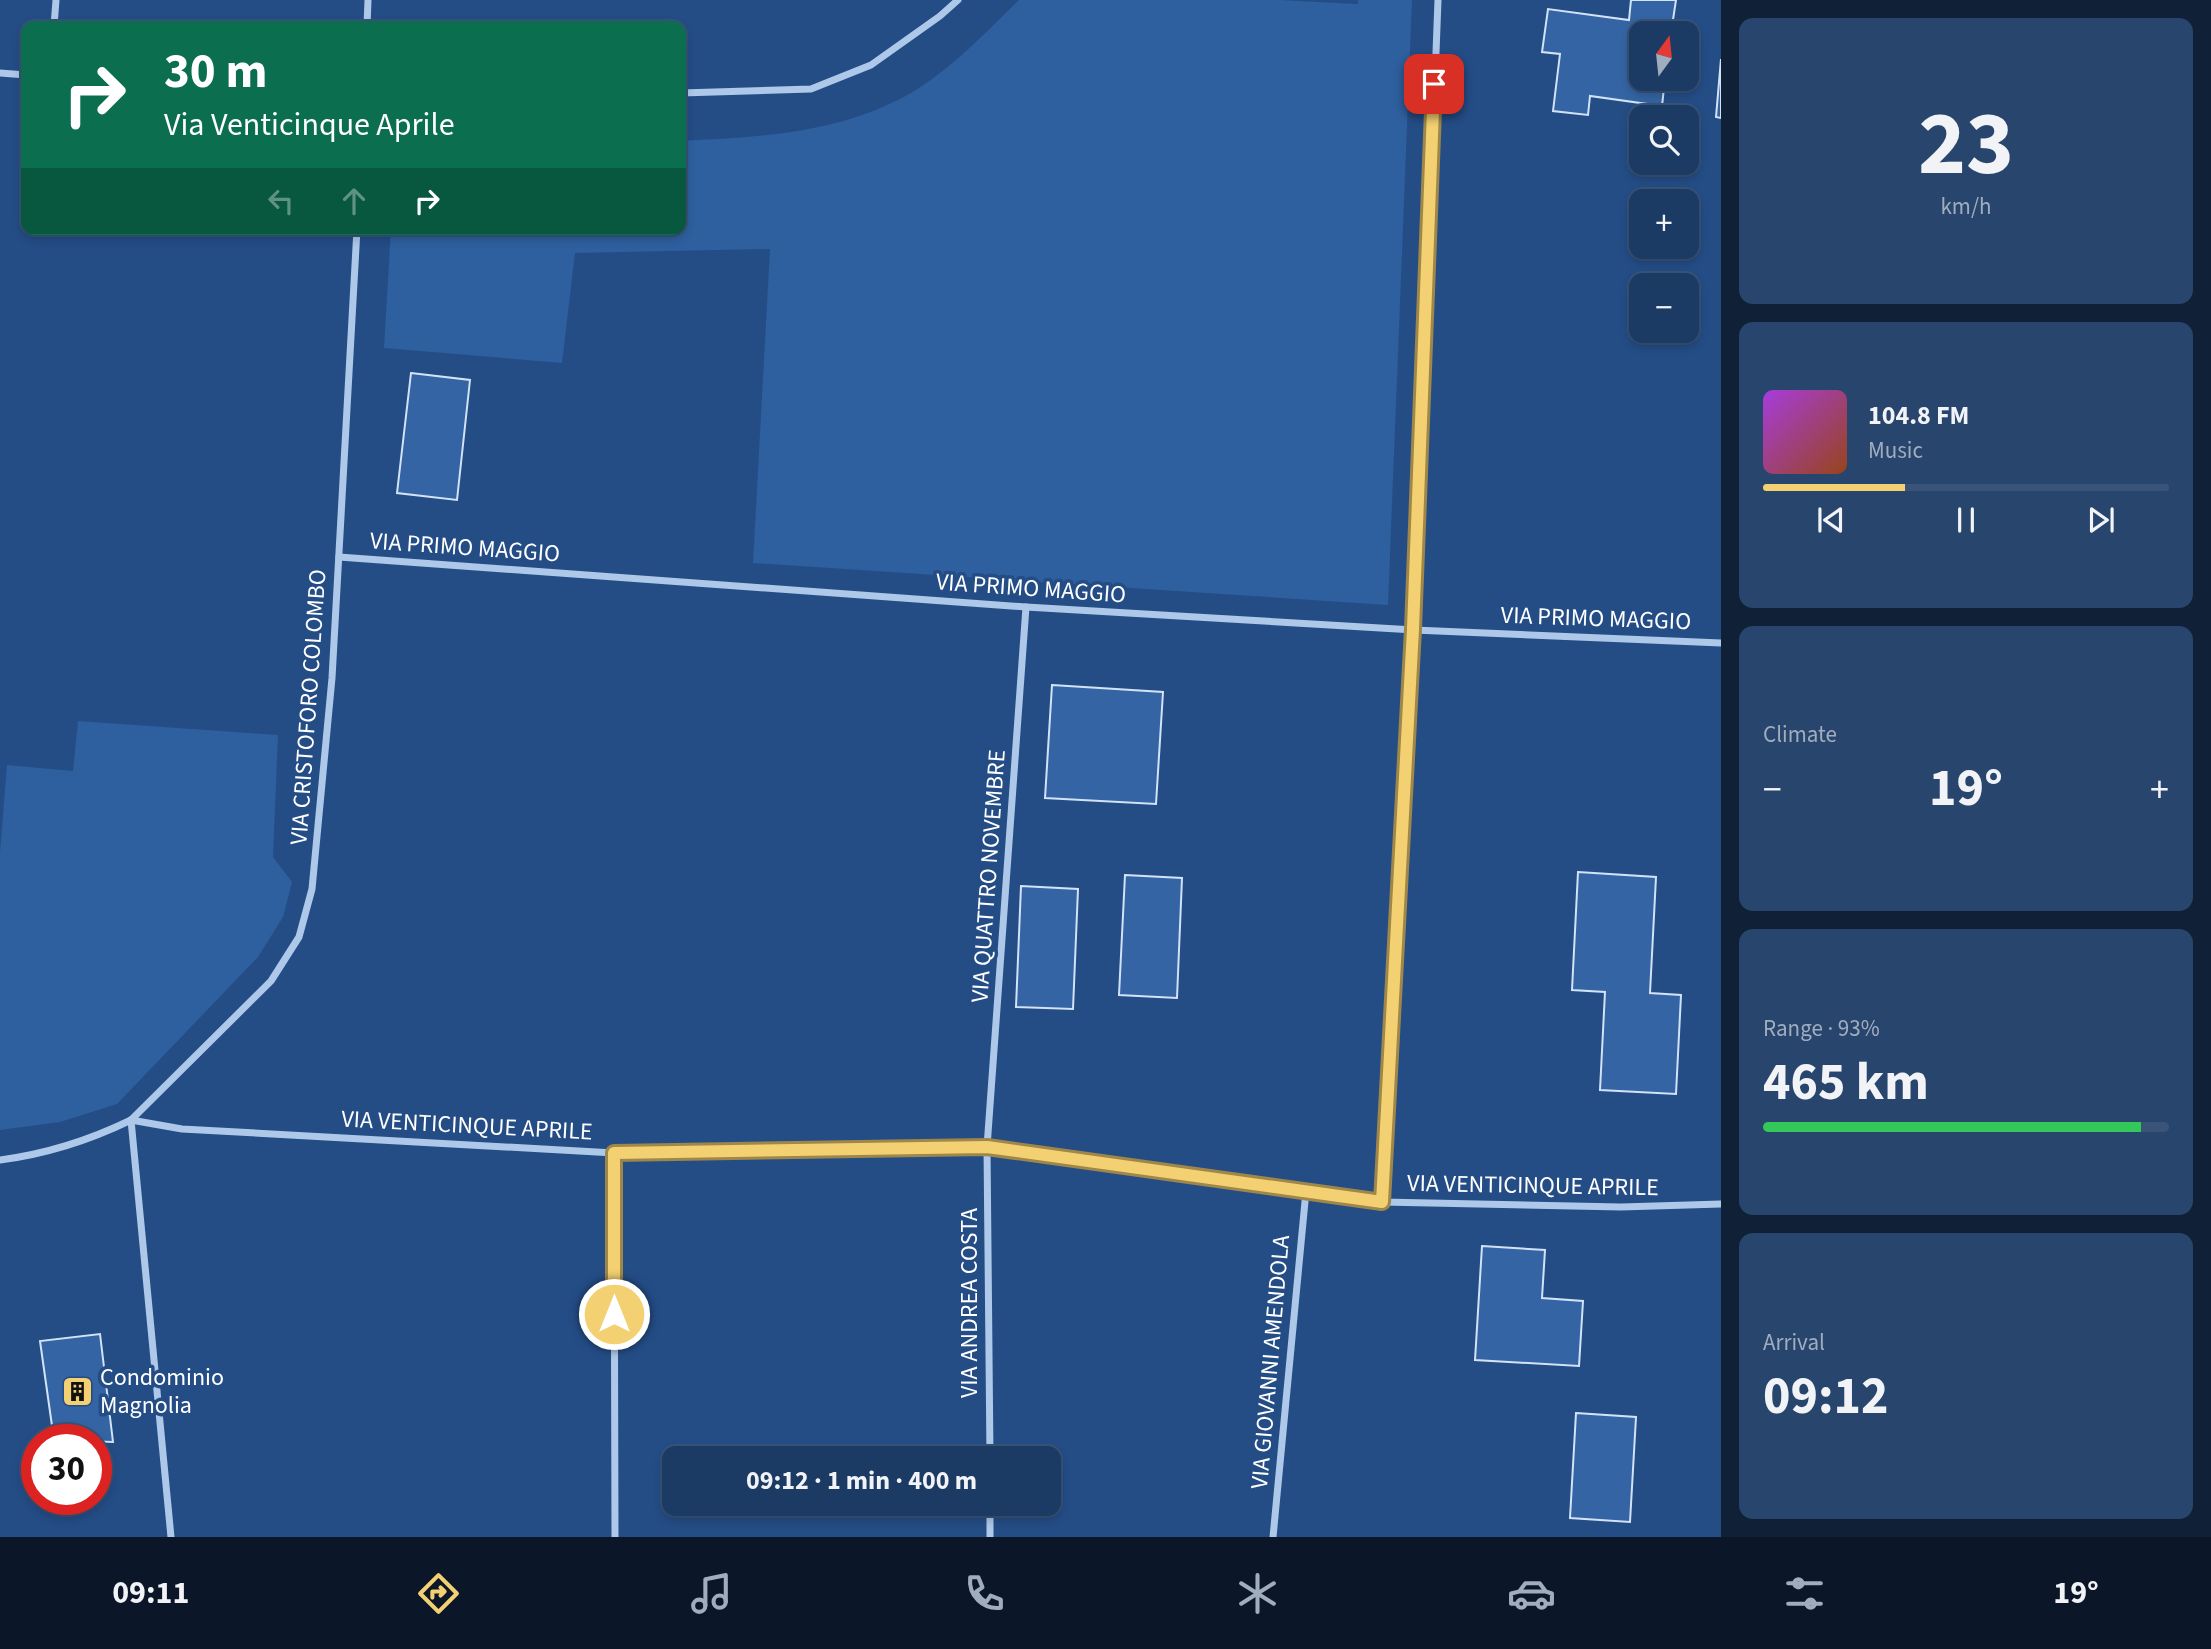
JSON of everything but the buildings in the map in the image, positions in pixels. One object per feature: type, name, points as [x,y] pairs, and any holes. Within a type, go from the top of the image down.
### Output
[{"type":"street","points":[[54,21],[56,0]]},
{"type":"street","points":[[367,21],[368,0]]},
{"type":"street","points":[[686,93],[811,89],[871,65],[958,0]]},
{"type":"street","points":[[1382,1202],[1413,629],[1438,0]]},
{"type":"street","points":[[0,73],[21,75]]},
{"type":"street","name":"VIA CRISTOFORO COLOMBO","points":[[131,1120],[271,981],[299,937],[312,890],[332,678],[357,235]]},
{"type":"street","name":"VIA PRIMO MAGGIO","points":[[339,557],[1026,607],[1721,643]]},
{"type":"street","name":"VIA QUATTRO NOVEMBRE","points":[[987,1147],[1026,607]]},
{"type":"street","points":[[0,1160],[33,1156],[104,1133],[131,1120],[171,1537]]},
{"type":"street","name":"VIA VENTICINQUE APRILE","points":[[131,1120],[182,1129],[614,1153],[987,1147],[1382,1202],[1621,1207],[1721,1204]]},
{"type":"street","name":"VIA ANDREA COSTA","points":[[987,1147],[990,1446]]},
{"type":"street","points":[[614,1153],[615,1537]]},
{"type":"street","name":"VIA GIOVANNI AMENDOLA","points":[[1273,1537],[1306,1191]]},
{"type":"street","points":[[990,1516],[990,1537]]},
{"type":"shaded area","points":[[1019,0],[1279,0],[1358,4],[1358,0],[1412,0],[1388,605],[753,563],[770,249],[575,253],[562,363],[384,348],[391,235],[686,235],[686,141],[804,130],[863,115],[919,88],[971,47]]},
{"type":"shaded area","points":[[78,721],[278,735],[273,857],[292,882],[283,917],[258,957],[117,1104],[60,1122],[0,1130],[0,852],[7,765],[73,771]]},
{"type":"place","name":"Condominio Magnolia","points":[[77,1391]]},
{"type":"route","points":[[614,1314],[614,1153],[987,1147],[1382,1202],[1413,629],[1434,84]]}]
